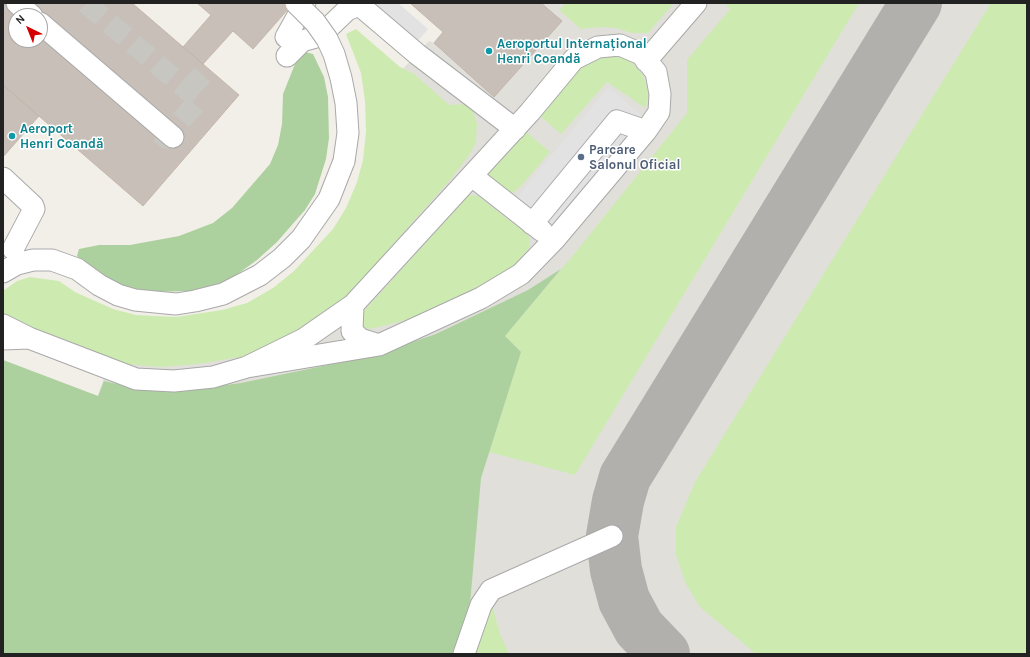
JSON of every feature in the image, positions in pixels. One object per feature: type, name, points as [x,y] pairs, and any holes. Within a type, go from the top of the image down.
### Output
[{"type":"street","points":[[3,272],[17,264],[33,260],[52,260],[77,269],[99,285],[118,295],[135,300],[176,304],[195,302],[223,294],[260,275],[282,258],[301,239],[329,199],[344,161],[348,133],[346,103],[334,54],[327,39],[315,22],[296,3]]},
{"type":"street","points":[[305,3],[286,46],[320,36],[347,10],[358,4],[417,54],[515,129]]},
{"type":"street","points":[[646,61],[696,3]]},
{"type":"street","points":[[48,30],[173,137]]},
{"type":"street","points":[[3,326],[29,338],[136,379],[174,381],[213,378],[247,367],[304,339],[353,305],[515,129],[574,59],[598,47],[620,45],[640,54],[656,72],[660,94],[659,112],[646,131],[554,240],[521,274],[474,301],[379,345],[247,367]]},
{"type":"street","points":[[532,224],[617,121],[646,131]]},
{"type":"street","points":[[472,176],[554,240]]},
{"type":"street","points":[[3,178],[33,206],[34,209],[13,249]]},
{"type":"street","points":[[353,305],[352,331],[360,340],[379,345]]},
{"type":"street","points":[[3,339],[29,338]]},
{"type":"street","points":[[464,654],[481,605],[491,590],[612,536]]},
{"type":"shaded area","points":[[369,3],[398,3],[428,29],[416,43]]},
{"type":"shaded area","points":[[410,3],[1027,3],[1027,654],[3,654],[3,360],[98,396],[107,368],[210,336],[335,269],[400,72],[429,41],[434,43],[443,32]]},
{"type":"shaded area","name":"Parcare Salonul Oficial","points":[[608,87],[644,117],[553,227],[517,197]]},
{"type":"green space","points":[[566,3],[674,3],[648,33],[631,33],[616,28],[601,27],[581,29],[559,10]]},
{"type":"green space","points":[[725,3],[859,3],[575,475],[489,452],[521,352],[505,336],[575,253],[687,113],[687,60],[730,9]]},
{"type":"green space","points":[[991,3],[1027,3],[1027,654],[756,654],[700,607],[686,584],[676,555],[676,527],[695,482]]},
{"type":"green space","points":[[356,29],[400,67],[414,74],[449,105],[471,104],[477,124],[476,142],[470,154],[450,180],[366,275],[339,303],[317,321],[267,347],[240,357],[198,364],[160,367],[124,364],[35,331],[3,314],[3,291],[17,281],[30,277],[59,281],[75,292],[113,309],[136,315],[176,317],[222,310],[247,303],[273,288],[294,271],[333,229],[346,208],[357,182],[363,160],[366,131],[365,101],[361,73],[346,34]]},
{"type":"green space","points":[[305,52],[313,54],[324,77],[328,97],[329,138],[326,159],[315,194],[305,210],[277,242],[257,260],[232,278],[211,287],[191,291],[146,292],[116,286],[86,267],[77,256],[79,249],[99,245],[130,245],[179,236],[213,223],[232,208],[270,164],[278,145],[282,124],[283,94],[295,64]]},
{"type":"green space","points":[[611,54],[630,61],[643,75],[649,95],[645,108],[607,82],[561,134],[539,115],[581,66],[588,60]]},
{"type":"green space","points":[[524,130],[550,152],[522,185],[514,192],[506,193],[492,183],[489,175],[492,167]]},
{"type":"green space","points":[[469,195],[478,196],[527,234],[530,238],[529,248],[517,263],[490,282],[459,299],[424,314],[370,329],[361,328],[363,312]]},
{"type":"green space","points":[[561,269],[505,336],[521,352],[481,478],[470,604],[453,654],[3,654],[3,360],[98,396],[104,381],[134,388],[210,387],[241,383],[371,356],[436,334],[528,290]]},
{"type":"green space","points":[[492,605],[500,634],[509,654],[470,654]]},
{"type":"building","points":[[3,3],[132,3],[239,95],[143,206],[3,85]]},
{"type":"building","points":[[197,3],[286,3],[290,7],[253,49],[233,31],[203,64],[183,47],[211,15]]},
{"type":"building","name":"Aeroportul Internațional Henri Coandă","points":[[410,3],[541,3],[562,21],[494,97],[434,43],[443,32]]},
{"type":"building","name":"Aeroport Henri Coandă","points":[[3,85],[39,116],[3,157]]},
{"type":"taxiway","points":[[664,654],[639,628],[624,600],[616,570],[612,536],[618,501],[625,477],[916,3]]},
{"type":"tunnel","points":[[86,3],[199,100],[166,138],[156,129]]},
{"type":"tunnel","points":[[188,90],[208,69]]},
{"type":"place","name":"Aeroportul Internațional Henri Coandă","points":[[489,51]]},
{"type":"place","name":"Aeroport Henri Coandă","points":[[12,136]]},
{"type":"place","name":"Parcare Salonul Oficial","points":[[581,157]]}]
